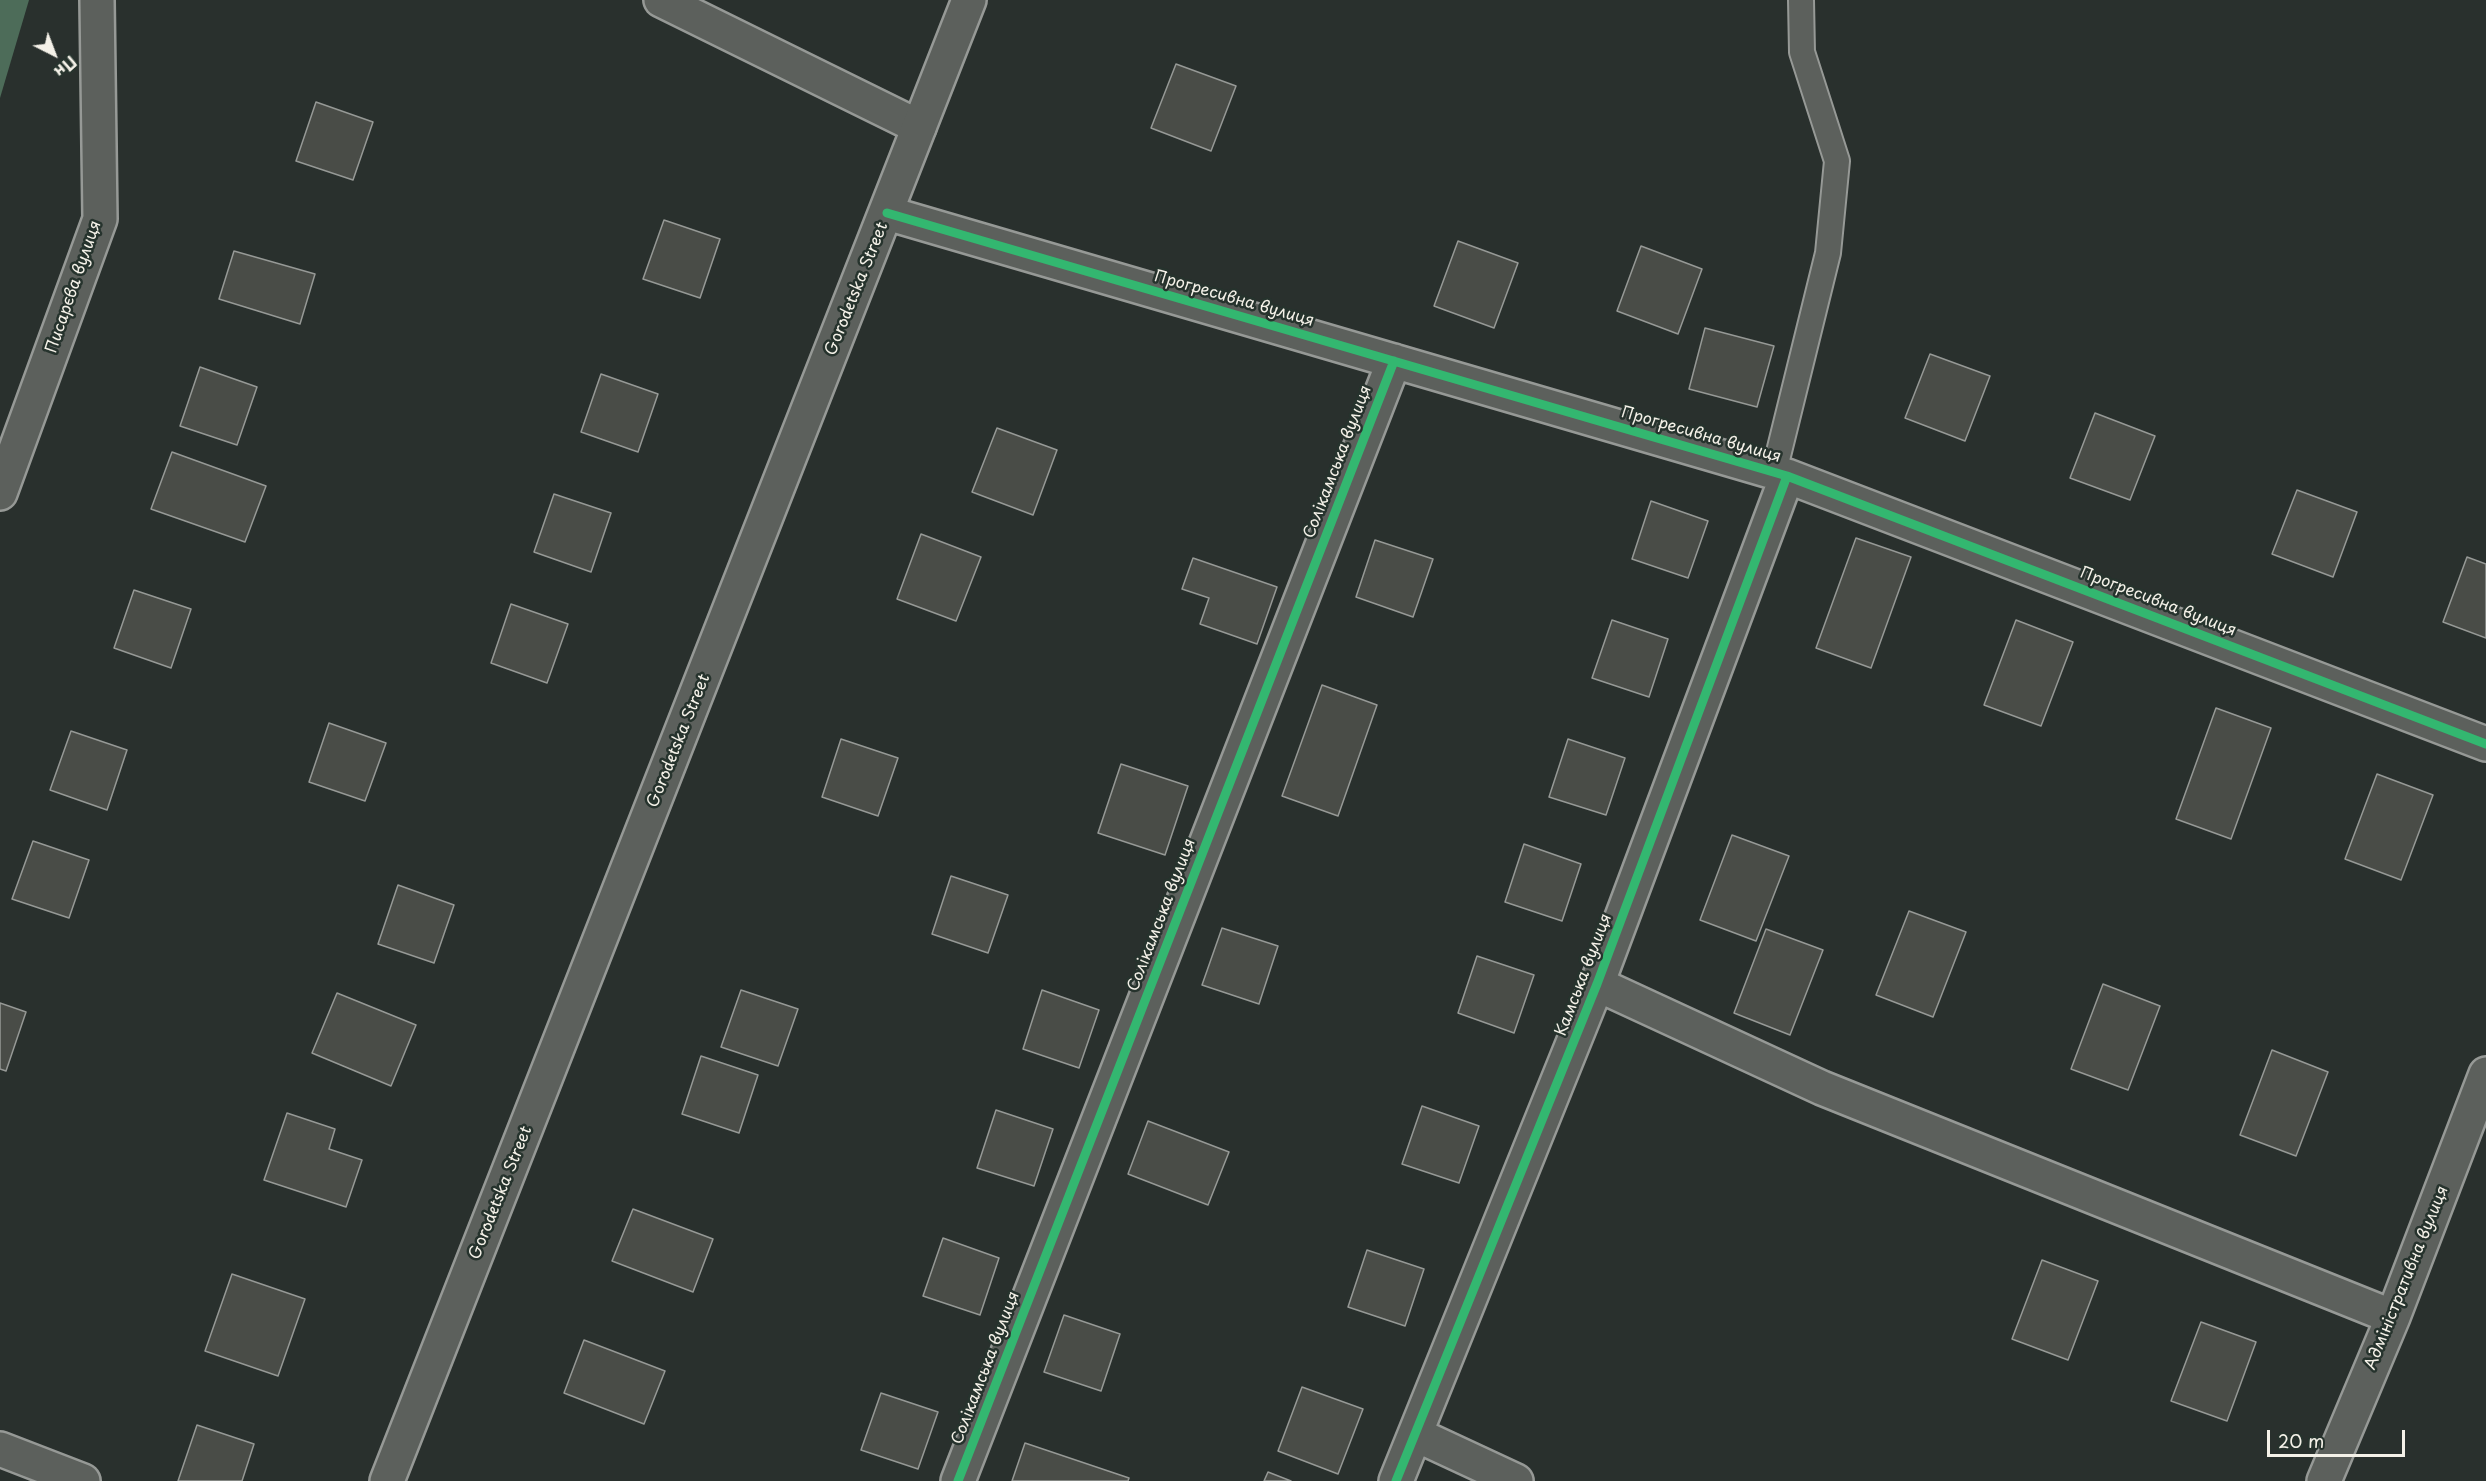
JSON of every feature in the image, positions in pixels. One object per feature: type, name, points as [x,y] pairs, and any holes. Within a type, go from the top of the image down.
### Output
[{"type":"street","name":"Писарєва вулиця","points":[[0,493],[100,219],[97,0]]},
{"type":"street","points":[[661,0],[919,127]]},
{"type":"street","name":"Gorodetska Street","points":[[387,1481],[969,0]]},
{"type":"street","name":"Прогресивна вулиця","points":[[887,213],[1781,474],[2486,744]]},
{"type":"street","name":"Солікамська вулиця","points":[[958,1481],[1394,361]]},
{"type":"street","name":"Камська вулиця","points":[[1396,1481],[1597,984],[1781,474]]},
{"type":"street","points":[[1597,984],[1822,1088],[2393,1317]]},
{"type":"street","name":"Адміністративна вулиця","points":[[2324,1481],[2393,1317],[2486,1074]]},
{"type":"street","points":[[1415,1434],[1516,1481]]},
{"type":"street","points":[[0,1449],[83,1481]]},
{"type":"lane","points":[[1781,474],[1828,253],[1837,161],[1802,52],[1801,0]]},
{"type":"green space","points":[[0,0],[29,0],[0,98]]},
{"type":"building","points":[[1176,64],[1236,86],[1211,151],[1151,128]]},
{"type":"building","points":[[316,102],[373,122],[353,180],[296,161]]},
{"type":"building","points":[[664,220],[720,239],[700,298],[643,279]]},
{"type":"building","points":[[1458,241],[1518,263],[1494,328],[1434,306]]},
{"type":"building","points":[[1641,246],[1702,269],[1678,334],[1617,311]]},
{"type":"building","points":[[234,251],[315,274],[300,324],[219,299]]},
{"type":"building","points":[[1705,328],[1774,346],[1757,407],[1689,389]]},
{"type":"building","points":[[1930,354],[1990,376],[1965,441],[1905,418]]},
{"type":"building","points":[[200,367],[257,387],[237,445],[180,426]]},
{"type":"building","points":[[601,374],[658,394],[638,452],[581,432]]},
{"type":"building","points":[[2095,413],[2155,436],[2130,500],[2070,478]]},
{"type":"building","points":[[997,428],[1057,450],[1033,515],[972,492]]},
{"type":"building","points":[[172,452],[266,486],[245,542],[151,509]]},
{"type":"building","points":[[2297,490],[2357,512],[2333,577],[2272,554]]},
{"type":"building","points":[[554,494],[611,513],[591,572],[534,552]]},
{"type":"building","points":[[1651,501],[1708,521],[1688,578],[1632,559]]},
{"type":"building","points":[[921,534],[981,557],[956,621],[897,599]]},
{"type":"building","points":[[1856,538],[1911,557],[1871,668],[1816,648]]},
{"type":"building","points":[[1375,540],[1433,559],[1413,617],[1356,597]]},
{"type":"building","points":[[2467,557],[2486,564],[2486,638],[2443,622]]},
{"type":"building","points":[[1193,558],[1277,587],[1257,644],[1200,624],[1209,598],[1182,589]]},
{"type":"building","points":[[134,590],[191,609],[171,668],[114,648]]},
{"type":"building","points":[[511,604],[568,624],[547,683],[491,663]]},
{"type":"building","points":[[1612,620],[1668,639],[1649,697],[1592,678]]},
{"type":"building","points":[[2016,620],[2073,642],[2041,726],[1984,705]]},
{"type":"building","points":[[1322,685],[1377,705],[1338,816],[1282,796]]},
{"type":"building","points":[[2216,708],[2271,728],[2231,839],[2176,819]]},
{"type":"building","points":[[329,723],[386,743],[365,801],[309,782]]},
{"type":"building","points":[[71,731],[127,750],[107,810],[50,790]]},
{"type":"building","points":[[841,739],[898,758],[878,816],[822,797]]},
{"type":"building","points":[[1568,739],[1625,758],[1606,815],[1549,797]]},
{"type":"building","points":[[1121,764],[1188,786],[1165,855],[1098,833]]},
{"type":"building","points":[[2377,774],[2433,795],[2401,880],[2345,859]]},
{"type":"building","points":[[1732,835],[1789,856],[1756,941],[1700,920]]},
{"type":"building","points":[[33,841],[89,860],[69,918],[12,899]]},
{"type":"building","points":[[1524,844],[1581,864],[1562,921],[1505,902]]},
{"type":"building","points":[[951,876],[1008,895],[988,953],[932,934]]},
{"type":"building","points":[[398,885],[454,905],[434,963],[378,944]]},
{"type":"building","points":[[1909,911],[1966,932],[1933,1017],[1876,995]]},
{"type":"building","points":[[1222,928],[1278,946],[1259,1004],[1202,985]]},
{"type":"building","points":[[1766,929],[1823,950],[1790,1035],[1734,1013]]},
{"type":"building","points":[[1477,956],[1534,975],[1514,1033],[1458,1013]]},
{"type":"building","points":[[2103,984],[2160,1006],[2128,1090],[2071,1069]]},
{"type":"building","points":[[741,990],[798,1009],[778,1066],[721,1047]]},
{"type":"building","points":[[1042,990],[1099,1010],[1079,1068],[1023,1049]]},
{"type":"building","points":[[337,993],[416,1025],[391,1086],[312,1053]]},
{"type":"building","points":[[0,1003],[26,1012],[6,1071],[0,1069]]},
{"type":"building","points":[[2272,1050],[2328,1072],[2296,1156],[2240,1135]]},
{"type":"building","points":[[701,1056],[758,1075],[739,1133],[682,1114]]},
{"type":"building","points":[[1422,1106],[1479,1126],[1459,1183],[1402,1164]]},
{"type":"building","points":[[996,1110],[1053,1129],[1034,1186],[977,1168]]},
{"type":"building","points":[[287,1113],[335,1129],[329,1149],[362,1160],[346,1207],[264,1180]]},
{"type":"building","points":[[1148,1121],[1229,1152],[1208,1205],[1128,1174]]},
{"type":"building","points":[[633,1209],[713,1239],[693,1292],[612,1261]]},
{"type":"building","points":[[943,1238],[999,1258],[980,1315],[923,1296]]},
{"type":"building","points":[[1367,1250],[1424,1269],[1405,1326],[1348,1307]]},
{"type":"building","points":[[2042,1260],[2098,1281],[2068,1360],[2012,1339]]},
{"type":"building","points":[[232,1274],[305,1299],[278,1376],[205,1351]]},
{"type":"building","points":[[1064,1315],[1120,1334],[1101,1391],[1044,1372]]},
{"type":"building","points":[[2201,1322],[2256,1342],[2227,1421],[2171,1401]]},
{"type":"building","points":[[584,1340],[665,1371],[644,1424],[564,1393]]},
{"type":"building","points":[[1302,1387],[1363,1409],[1338,1474],[1278,1451]]},
{"type":"building","points":[[881,1393],[938,1412],[918,1469],[861,1450]]},
{"type":"building","points":[[197,1425],[254,1444],[242,1481],[178,1481]]},
{"type":"building","points":[[1025,1443],[1129,1478],[1128,1481],[1012,1481]]},
{"type":"building","points":[[1268,1472],[1291,1481],[1264,1481]]},
{"type":"cycle path","points":[[887,213],[1787,476],[2486,744]]},
{"type":"cycle path","points":[[958,1481],[1394,361]]},
{"type":"cycle path","points":[[1396,1481],[1597,984],[1787,476]]}]
